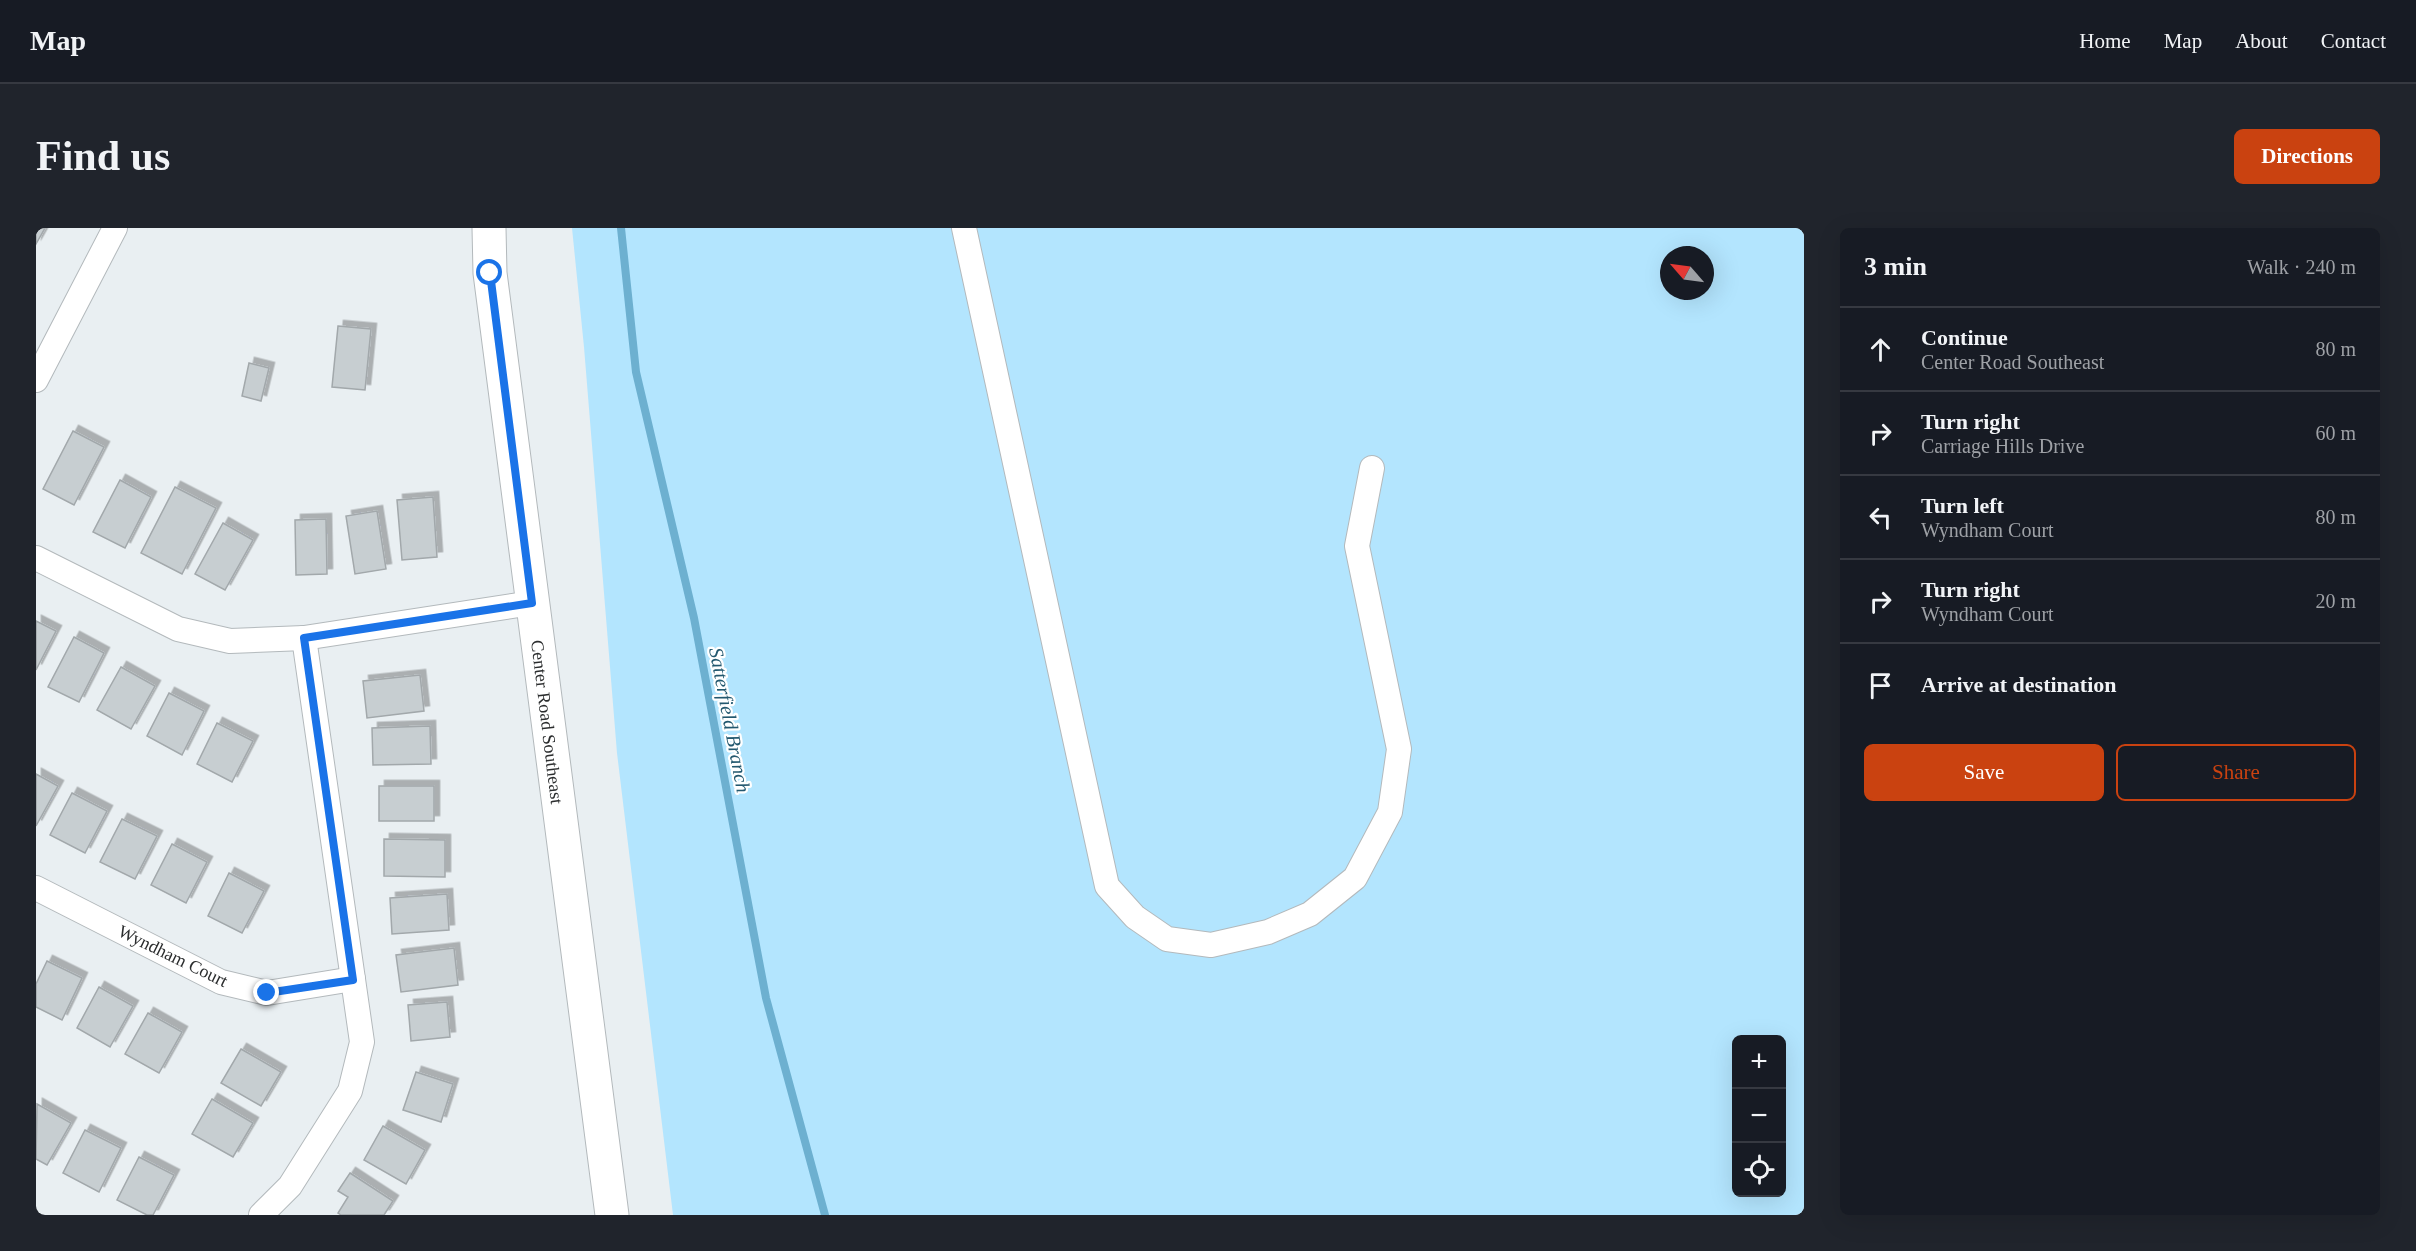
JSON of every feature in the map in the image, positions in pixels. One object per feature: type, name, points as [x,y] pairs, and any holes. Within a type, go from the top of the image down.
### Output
[{"type":"street","points":[[36,380],[115,228]]},
{"type":"street","name":"Center Road Southeast","points":[[489,228],[490,273],[612,1215]]},
{"type":"street","points":[[964,228],[1107,886],[1135,917],[1167,939],[1211,945],[1268,932],[1310,914],[1355,878],[1390,812],[1399,749],[1357,546],[1372,468]]},
{"type":"street","points":[[36,558],[178,629],[230,640],[304,638],[532,603]]},
{"type":"street","points":[[261,1215],[290,1186],[350,1091],[362,1041],[304,638]]},
{"type":"street","name":"Wyndham Court","points":[[36,888],[221,982],[267,993],[353,980]]},
{"type":"shaded area","points":[[572,228],[1804,228],[1804,1215],[673,1215],[617,753]]},
{"type":"building","points":[[36,228],[45,228],[36,244]]},
{"type":"building","points":[[338,326],[371,329],[365,390],[332,387]]},
{"type":"building","points":[[249,363],[269,368],[261,401],[242,396]]},
{"type":"building","points":[[73,431],[104,447],[74,505],[43,489]]},
{"type":"building","points":[[120,480],[151,497],[125,548],[93,532]]},
{"type":"building","points":[[175,487],[216,508],[182,574],[141,553]]},
{"type":"building","points":[[433,497],[437,557],[402,560],[397,500]]},
{"type":"building","points":[[377,511],[386,569],[355,574],[346,516]]},
{"type":"building","points":[[326,519],[327,574],[296,575],[295,520]]},
{"type":"building","points":[[223,523],[253,540],[225,590],[195,574]]},
{"type":"building","points":[[36,621],[56,631],[36,670]]},
{"type":"building","points":[[74,637],[104,653],[79,702],[48,687]]},
{"type":"building","points":[[121,667],[155,686],[131,729],[97,710]]},
{"type":"building","points":[[420,675],[424,711],[367,718],[363,681]]},
{"type":"building","points":[[169,693],[204,711],[182,755],[147,736]]},
{"type":"building","points":[[217,723],[253,741],[232,782],[197,764]]},
{"type":"building","points":[[430,726],[431,764],[373,765],[372,728]]},
{"type":"building","points":[[36,774],[58,786],[36,826]]},
{"type":"building","points":[[379,786],[434,786],[434,821],[379,821]]},
{"type":"building","points":[[72,793],[107,811],[85,853],[50,835]]},
{"type":"building","points":[[122,819],[157,836],[135,879],[100,862]]},
{"type":"building","points":[[384,839],[445,840],[445,877],[384,876]]},
{"type":"building","points":[[172,844],[207,862],[186,903],[151,885]]},
{"type":"building","points":[[229,873],[264,891],[242,933],[208,916]]},
{"type":"building","points":[[447,894],[449,930],[392,934],[390,898]]},
{"type":"building","points":[[454,948],[458,985],[401,992],[396,955]]},
{"type":"building","points":[[47,961],[82,978],[62,1020],[36,1007],[36,984]]},
{"type":"building","points":[[99,987],[133,1006],[110,1047],[77,1028]]},
{"type":"building","points":[[447,1002],[450,1037],[411,1041],[408,1005]]},
{"type":"building","points":[[148,1013],[182,1032],[159,1073],[125,1054]]},
{"type":"building","points":[[241,1049],[281,1072],[261,1106],[221,1083]]},
{"type":"building","points":[[416,1072],[453,1084],[441,1122],[403,1110]]},
{"type":"building","points":[[212,1099],[253,1123],[233,1157],[192,1134]]},
{"type":"building","points":[[37,1104],[71,1123],[47,1165],[36,1159]]},
{"type":"building","points":[[383,1126],[425,1150],[406,1184],[364,1160]]},
{"type":"building","points":[[85,1130],[121,1148],[99,1192],[63,1173]]},
{"type":"building","points":[[139,1157],[174,1175],[153,1215],[147,1215],[117,1200]]},
{"type":"building","points":[[350,1173],[393,1201],[384,1215],[341,1215],[338,1213],[348,1197],[338,1191]]},
{"type":"waterway","name":"Satterfield Branch","points":[[621,228],[636,372],[694,618],[766,998],[825,1215]]},
{"type":"route","points":[[267,993],[353,980],[304,638],[532,603],[490,273]]}]
